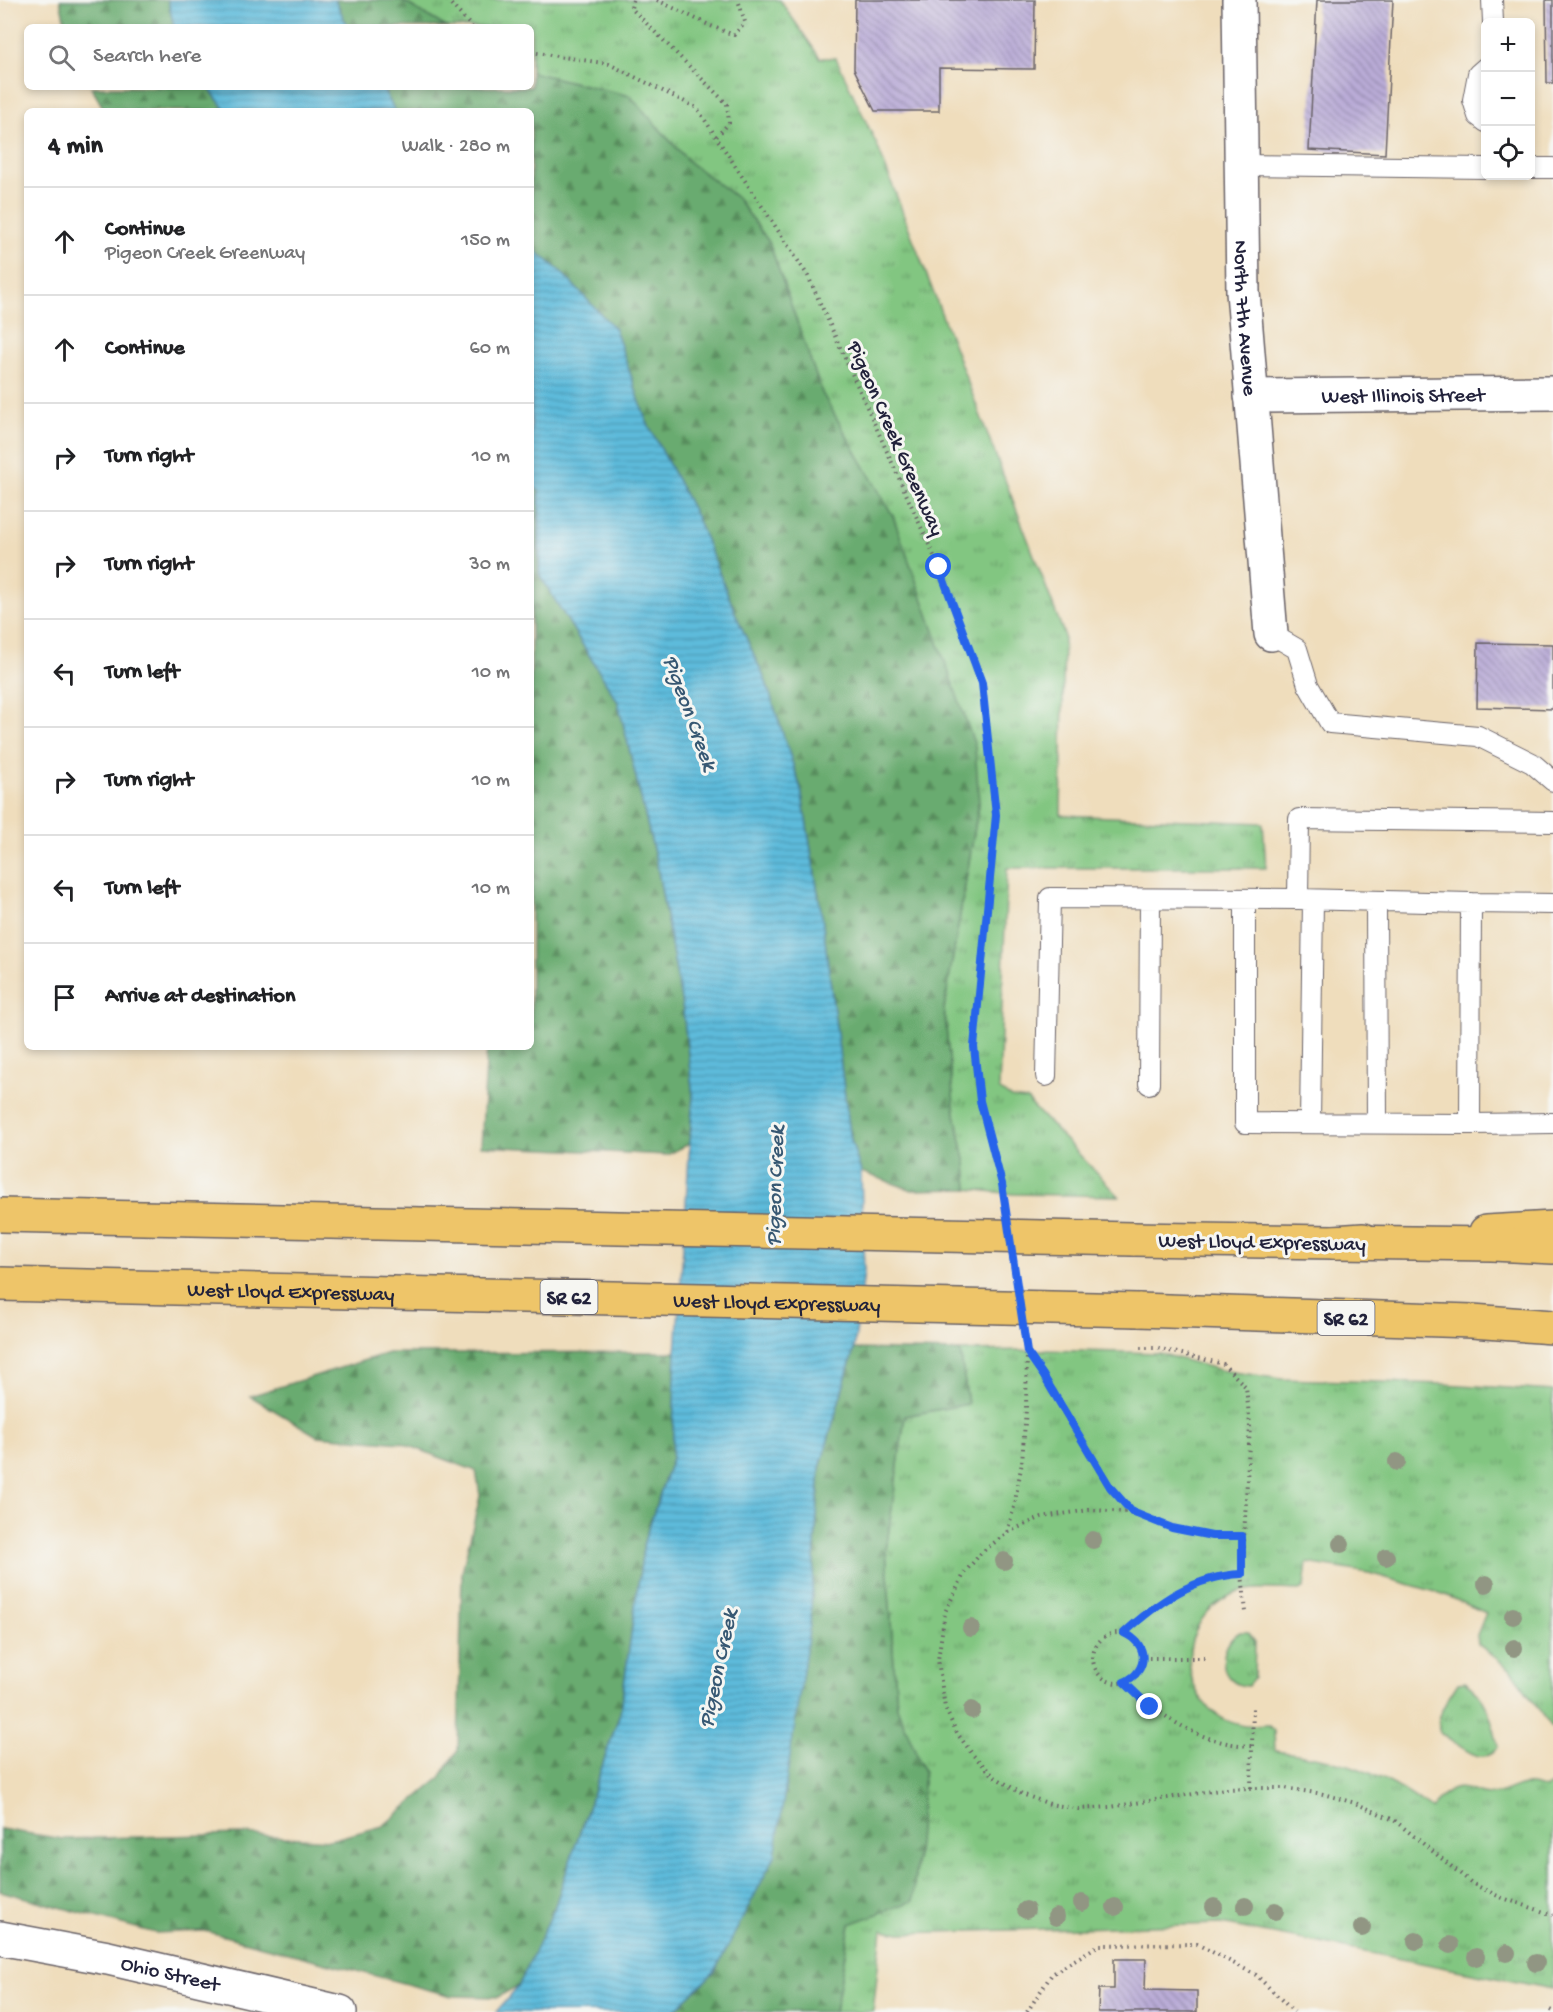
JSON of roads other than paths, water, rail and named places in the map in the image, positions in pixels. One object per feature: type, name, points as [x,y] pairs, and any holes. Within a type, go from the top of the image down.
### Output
[{"type":"highway","name":"West Lloyd Expressway","points":[[0,1215],[1553,1247]]},
{"type":"highway","points":[[1334,1242],[1553,1228]]},
{"type":"highway","name":"West Lloyd Expressway","points":[[0,1284],[1138,1310],[1472,1321],[1553,1327]]},
{"type":"street","name":"North 7th Avenue","points":[[1239,0],[1243,292],[1271,634]]},
{"type":"street","name":"West Illinois Street","points":[[1251,396],[1553,393]]},
{"type":"street","name":"Ohio Street","points":[[0,1938],[108,1958],[340,2012]]},
{"type":"lane","points":[[1492,0],[1493,18]]},
{"type":"lane","points":[[1481,71],[1478,74],[1473,100],[1481,119]]},
{"type":"lane","points":[[1242,165],[1481,168]]},
{"type":"lane","points":[[1535,168],[1553,168]]},
{"type":"lane","points":[[1271,634],[1297,650],[1308,685],[1330,723],[1478,736],[1532,763],[1553,781]]},
{"type":"lane","points":[[1310,1123],[1305,900],[1299,819],[1553,822]]},
{"type":"lane","points":[[1046,1076],[1050,898],[1553,904]]},
{"type":"lane","points":[[1149,899],[1149,1084]]},
{"type":"lane","points":[[1245,899],[1245,1123],[1553,1123]]},
{"type":"lane","points":[[1376,902],[1377,1123]]},
{"type":"lane","points":[[1470,1124],[1471,903]]},
{"type":"water","points":[[168,0],[335,0],[347,24],[173,24]]},
{"type":"water","points":[[210,90],[384,90],[393,108],[224,108]]},
{"type":"water","name":"Pigeon Creek","points":[[534,250],[561,272],[615,329],[646,420],[697,518],[766,682],[801,789],[822,917],[851,1140],[861,1172],[864,1272],[854,1349],[820,1468],[810,1624],[775,1856],[715,1971],[673,2012],[496,2012],[519,1985],[554,1909],[620,1713],[644,1542],[672,1458],[676,1352],[693,1096],[683,1011],[657,865],[618,702],[539,574],[539,491],[534,487]]}]
